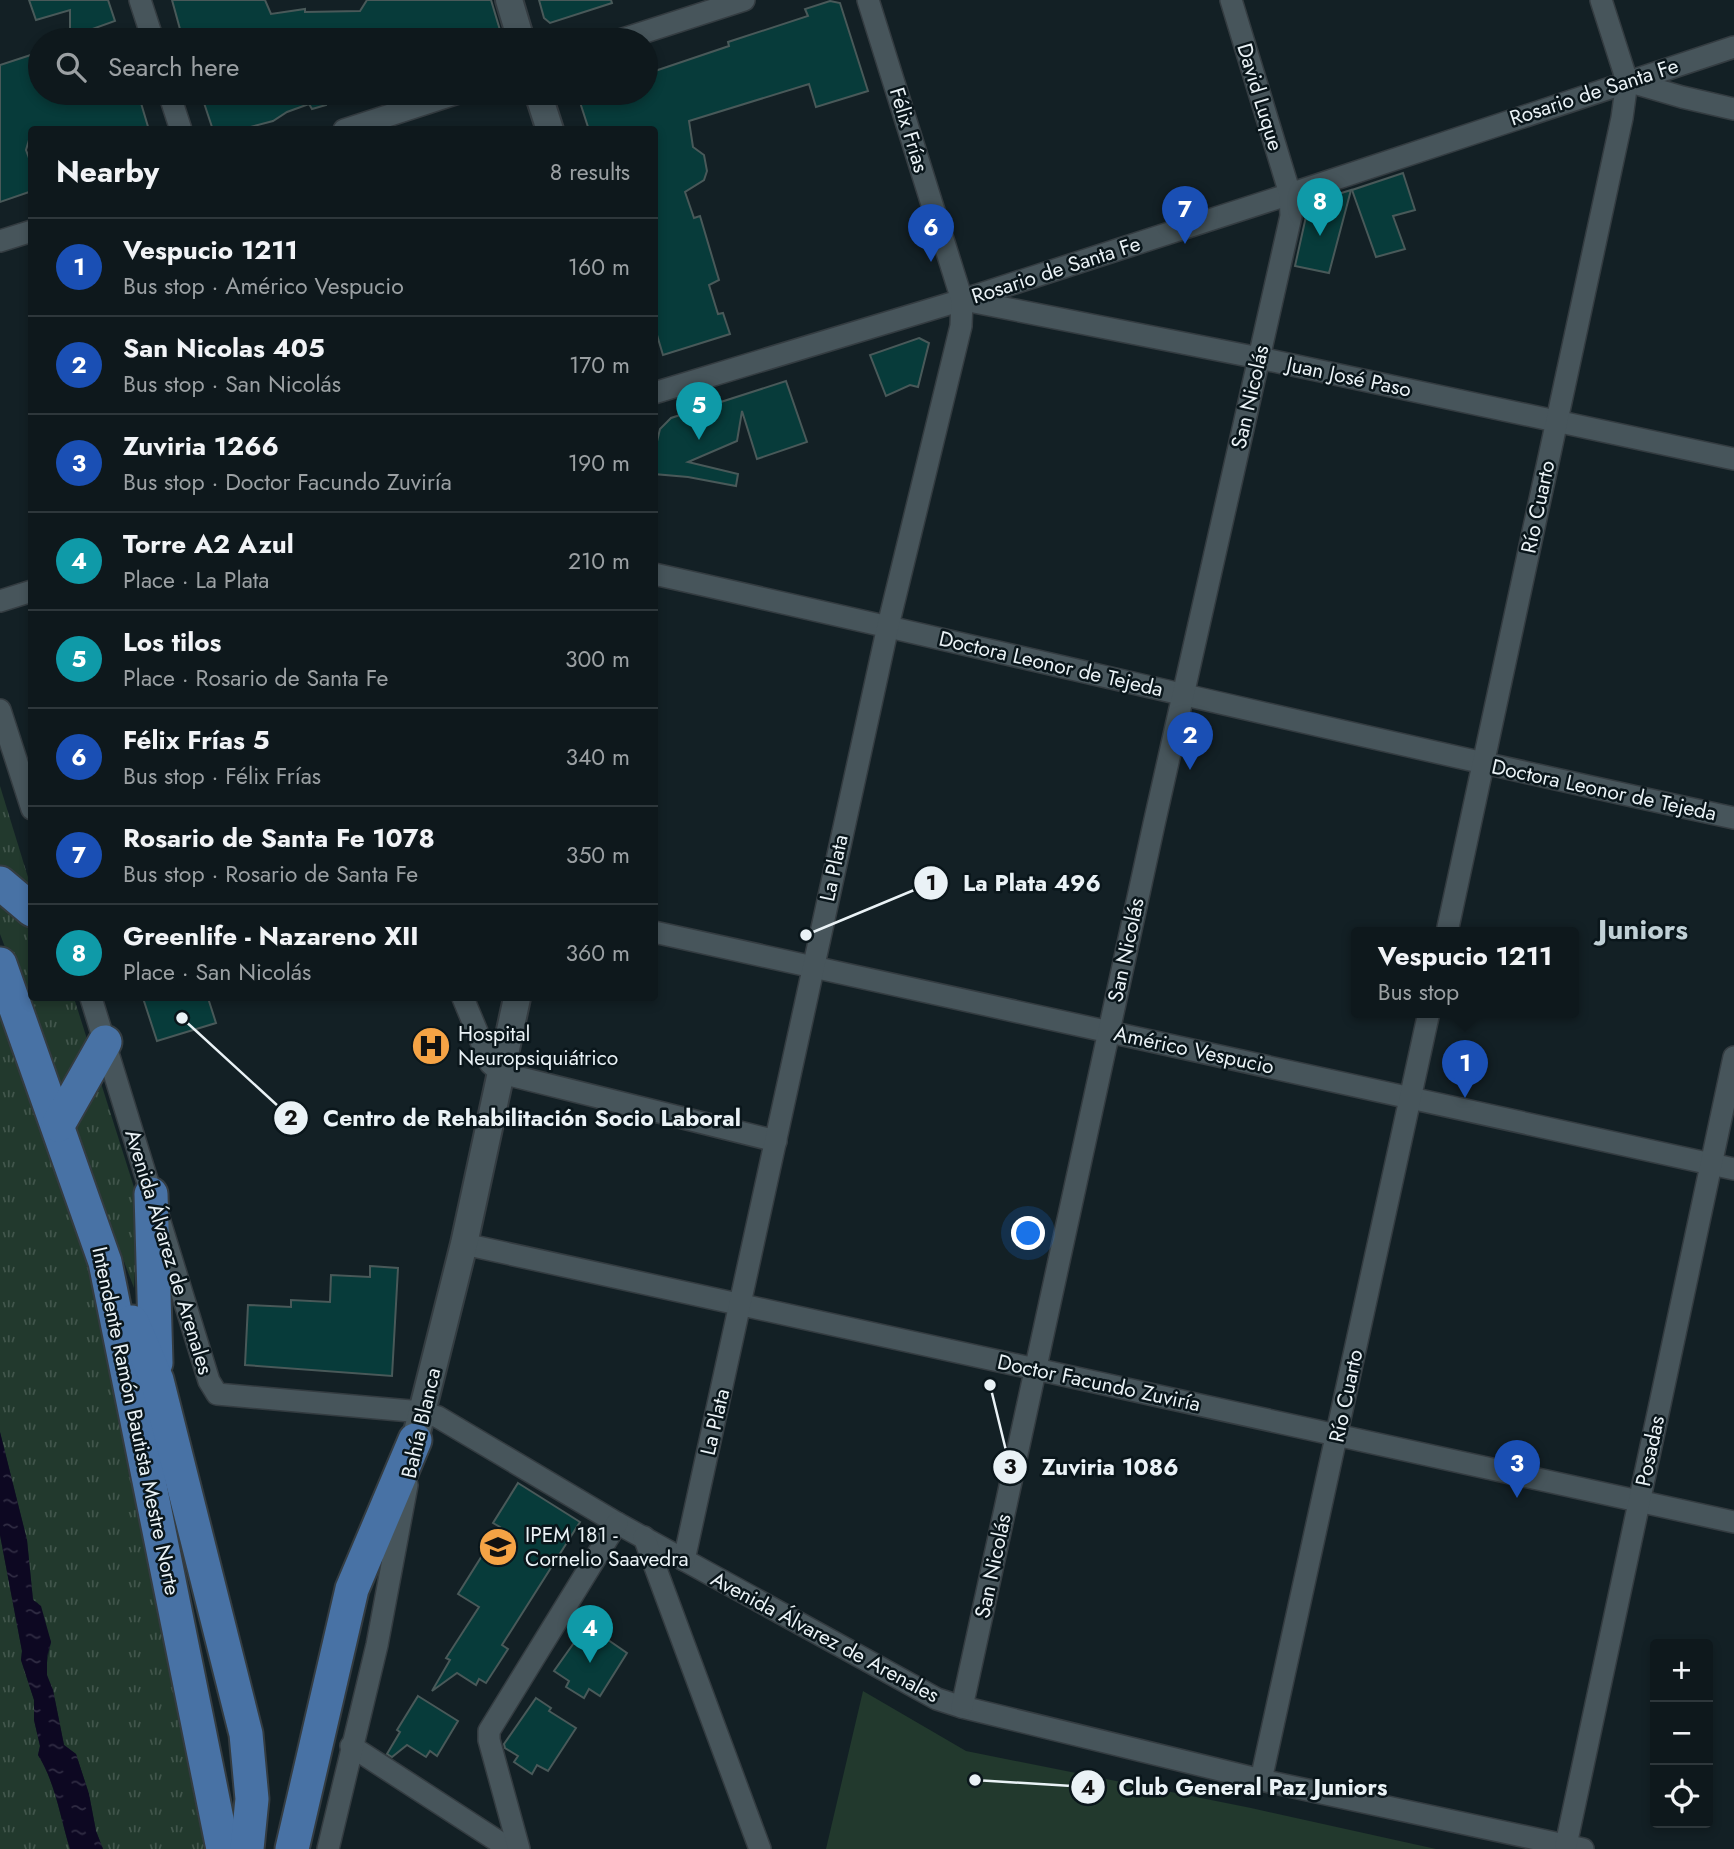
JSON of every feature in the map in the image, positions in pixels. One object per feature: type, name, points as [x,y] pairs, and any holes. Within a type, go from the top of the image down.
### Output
[{"type":"main road","points":[[0,883],[28,907]]},
{"type":"main road","name":"Intendente Ramón Bautista Mestre Norte","points":[[0,964],[105,1262],[230,1848]]},
{"type":"main road","points":[[58,1125],[105,1042]]},
{"type":"main road","points":[[151,1194],[157,1380]]},
{"type":"main road","points":[[105,1262],[157,1380],[243,1721],[251,1766],[252,1799],[230,1848]]},
{"type":"main road","points":[[292,1848],[352,1589],[419,1426]]},
{"type":"street","points":[[140,0],[149,28]]},
{"type":"street","points":[[509,0],[517,28]]},
{"type":"street","points":[[657,28],[744,0]]},
{"type":"street","name":"Félix Frías","points":[[868,0],[962,300]]},
{"type":"street","name":"David Luque","points":[[1231,0],[1290,194]]},
{"type":"street","points":[[1601,0],[1627,81],[1734,108]]},
{"type":"street","name":"Rosario de Santa Fe","points":[[658,392],[962,300],[1734,47]]},
{"type":"street","name":"Río Cuarto","points":[[1448,927],[1619,131],[1627,81]]},
{"type":"street","points":[[173,105],[180,126]]},
{"type":"street","points":[[356,126],[421,105]]},
{"type":"street","points":[[542,105],[549,126]]},
{"type":"street","name":"San Nicolás","points":[[962,1707],[1291,216],[1290,194]]},
{"type":"street","points":[[0,241],[28,232]]},
{"type":"street","name":"Juan José Paso","points":[[962,300],[1259,358],[1734,459]]},
{"type":"street","name":"La Plata","points":[[684,1560],[888,626],[958,341],[962,300]]},
{"type":"street","name":"Doctora Leonor de Tejeda","points":[[658,575],[1482,765],[1734,818]]},
{"type":"street","points":[[0,601],[28,592]]},
{"type":"street","points":[[0,710],[28,796]]},
{"type":"street","name":"Américo Vespucio","points":[[658,933],[1734,1169]]},
{"type":"street","name":"Avenida Álvarez de Arenales","points":[[92,1001],[209,1381],[217,1394],[419,1426],[438,1417],[617,1523],[937,1699],[1261,1780],[1574,1847]]},
{"type":"street","points":[[464,1001],[490,1063],[500,1073],[776,1141]]},
{"type":"street","name":"Bahía Blanca","points":[[328,1849],[390,1583],[419,1426],[464,1244],[516,1001]]},
{"type":"street","name":"Río Cuarto","points":[[1261,1780],[1428,1018]]},
{"type":"street","name":"Posadas","points":[[1574,1847],[1639,1501],[1734,1057]]},
{"type":"street","name":"Doctor Facundo Zuviría","points":[[464,1244],[1734,1522]]},
{"type":"street","points":[[519,1849],[489,1740],[489,1731],[617,1523]]},
{"type":"street","points":[[644,1537],[760,1849]]},
{"type":"street","points":[[351,1746],[510,1849]]},
{"type":"green space","points":[[0,786],[28,877],[28,897],[0,883]]},
{"type":"green space","points":[[0,905],[28,928],[28,1001],[75,1001],[139,1203],[134,1288],[0,934]]},
{"type":"green space","points":[[0,964],[105,1262],[223,1849],[103,1849],[76,1754],[64,1745],[53,1690],[48,1682],[46,1668],[51,1642],[38,1603],[33,1600],[27,1540],[0,1432]]},
{"type":"green space","points":[[0,1535],[22,1651],[21,1660],[34,1700],[34,1720],[40,1746],[38,1755],[53,1789],[70,1849],[0,1849]]},
{"type":"green space","points":[[863,1691],[966,1751],[1251,1808],[1436,1849],[826,1849]]},
{"type":"water","points":[[0,1432],[27,1540],[33,1600],[41,1606],[51,1642],[47,1656],[47,1675],[53,1690],[64,1745],[76,1754],[103,1849],[70,1849],[53,1789],[38,1755],[40,1746],[34,1720],[34,1700],[21,1660],[22,1651],[0,1535]]},
{"type":"building","points":[[29,0],[108,0],[115,21],[95,28],[70,28],[70,10],[36,20]]},
{"type":"building","points":[[172,0],[265,0],[271,14],[305,9],[305,12],[360,11],[367,0],[491,0],[499,28],[180,28]]},
{"type":"building","points":[[539,0],[611,0],[612,3],[550,23],[544,18]]},
{"type":"building","points":[[830,1],[840,3],[868,91],[816,107],[809,84],[689,121],[693,147],[704,155],[707,171],[704,180],[685,192],[694,218],[700,216],[719,280],[709,285],[718,314],[723,313],[730,334],[663,355],[658,338],[658,126],[588,126],[581,105],[658,105],[658,70],[729,46],[728,42],[808,16],[805,9]]},
{"type":"building","points":[[28,56],[28,105],[142,105],[148,126],[28,126],[28,192],[0,202],[0,65]]},
{"type":"building","points":[[205,105],[306,105],[273,121],[254,126],[212,126]]},
{"type":"building","points":[[310,105],[326,105],[312,109]]},
{"type":"building","points":[[1403,173],[1415,210],[1393,216],[1405,249],[1376,257],[1352,190]]},
{"type":"building","points":[[1351,190],[1329,273],[1295,266],[1309,203]]},
{"type":"building","points":[[919,338],[929,343],[918,387],[910,385],[886,396],[870,355]]},
{"type":"building","points":[[786,381],[807,442],[757,459],[742,411],[737,441],[688,462],[738,474],[736,486],[658,474],[658,437],[660,429],[671,418]]},
{"type":"building","points":[[144,1001],[209,1001],[216,1023],[157,1041]]},
{"type":"building","points":[[370,1266],[398,1268],[392,1376],[245,1365],[248,1305],[291,1307],[291,1300],[330,1302],[331,1275],[370,1277]]},
{"type":"building","points":[[518,1483],[580,1522],[502,1645],[508,1649],[486,1683],[479,1679],[476,1685],[457,1673],[432,1691],[450,1660],[446,1658],[479,1607],[458,1594],[500,1527],[493,1523]]},
{"type":"building","points":[[588,1623],[627,1653],[600,1696],[589,1689],[584,1698],[566,1687],[569,1681],[554,1671]]},
{"type":"building","points":[[418,1696],[458,1721],[437,1756],[430,1751],[426,1757],[407,1745],[392,1757],[387,1754],[400,1732],[397,1730]]},
{"type":"building","points":[[536,1698],[551,1708],[549,1711],[576,1728],[548,1771],[537,1765],[532,1774],[514,1762],[518,1756],[505,1748],[504,1744]]},
{"type":"place","name":"Greenlife - Nazareno XII","points":[[1320,236]]},
{"type":"place","name":"Rosario de Santa Fe 1078","points":[[1185,244]]},
{"type":"place","name":"Félix Frías 5","points":[[931,262]]},
{"type":"place","name":"Los tilos","points":[[699,440]]},
{"type":"place","name":"San Nicolas 405","points":[[1190,770]]},
{"type":"place","name":"La Plata 496","points":[[806,935]]},
{"type":"place","name":"Centro de Rehabilitación Socio Laboral","points":[[182,1018]]},
{"type":"place","name":"Hospital Neuropsiquiátrico","points":[[431,1046]]},
{"type":"place","name":"Vespucio 1211","points":[[1465,1098]]},
{"type":"place","name":"Zuviria 1086","points":[[990,1385]]},
{"type":"place","name":"Zuviria 1266","points":[[1517,1498]]},
{"type":"place","name":"IPEM 181 - Cornelio Saavedra","points":[[498,1547]]},
{"type":"place","name":"Torre A2 Azul","points":[[590,1663]]},
{"type":"place","name":"Club General Paz Juniors","points":[[975,1780]]},
{"type":"district","name":"Juniors","points":[[1643,929]]}]
